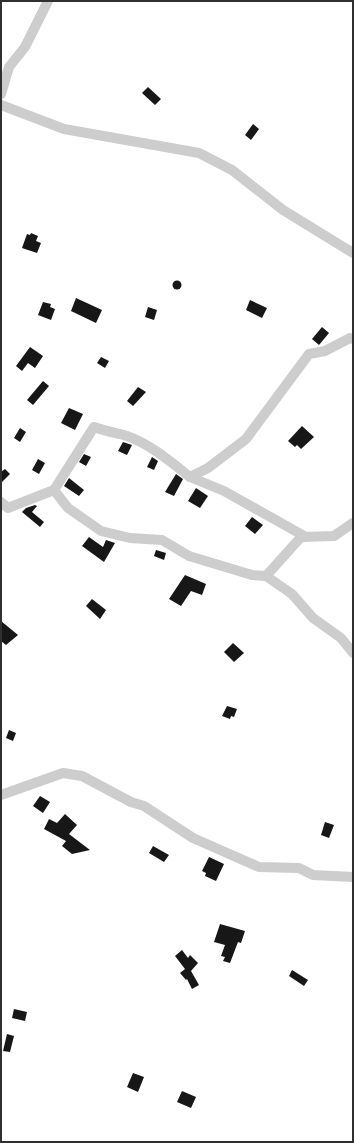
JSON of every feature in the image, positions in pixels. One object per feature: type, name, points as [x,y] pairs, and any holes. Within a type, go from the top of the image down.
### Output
[{"type":"street","points":[[1,94],[9,67],[25,47],[48,1]]},
{"type":"street","points":[[1,105],[64,129],[198,153],[232,170],[283,210],[353,253]]},
{"type":"street","points":[[190,477],[208,468],[246,440],[310,354],[324,351],[350,338],[353,339]]},
{"type":"street","points":[[1,502],[8,508],[54,490],[94,427],[110,433],[128,436],[166,458],[190,477],[224,491],[306,537]]},
{"type":"street","points":[[54,490],[68,508],[101,532],[130,538],[162,540],[189,556],[252,575],[266,576],[292,594],[313,618],[341,638],[353,652]]},
{"type":"street","points":[[266,576],[301,537],[334,536],[353,524]]},
{"type":"street","points":[[1,796],[63,773],[82,776],[131,802],[144,806],[193,838],[259,866],[299,868],[313,875],[353,877]]},
{"type":"building","points":[[148,87],[161,99],[155,105],[142,93]]},
{"type":"building","points":[[253,124],[259,129],[251,140],[245,135]]},
{"type":"building","points":[[31,233],[38,236],[36,241],[41,243],[37,253],[22,248],[27,234],[30,235]]},
{"type":"building","points":[[175,281],[179,281],[181,285],[179,289],[175,289],[173,287],[173,283]]},
{"type":"building","points":[[76,298],[102,310],[96,323],[71,311]]},
{"type":"building","points":[[250,300],[267,308],[262,318],[246,310]]},
{"type":"building","points":[[43,302],[51,304],[50,307],[55,309],[51,320],[38,315]]},
{"type":"building","points":[[148,307],[157,310],[154,320],[145,317]]},
{"type":"building","points":[[322,327],[329,333],[319,345],[312,339]]},
{"type":"building","points":[[30,347],[43,356],[35,368],[28,363],[22,371],[16,366]]},
{"type":"building","points":[[101,357],[109,361],[105,368],[97,363]]},
{"type":"building","points":[[43,381],[49,386],[33,405],[27,400]]},
{"type":"building","points":[[138,387],[146,392],[133,406],[127,401]]},
{"type":"building","points":[[69,408],[83,414],[75,430],[61,423]]},
{"type":"building","points":[[302,426],[314,437],[301,449],[297,445],[295,447],[288,441]]},
{"type":"building","points":[[20,428],[26,432],[20,442],[14,438]]},
{"type":"building","points":[[123,442],[132,445],[127,455],[118,451]]},
{"type":"building","points":[[84,454],[91,457],[86,466],[79,462]]},
{"type":"building","points":[[152,457],[158,461],[154,470],[147,467]]},
{"type":"building","points":[[38,459],[45,463],[39,474],[32,470]]},
{"type":"building","points":[[5,469],[10,474],[1,483],[1,472]]},
{"type":"building","points":[[176,474],[183,479],[174,496],[165,492]]},
{"type":"building","points":[[69,478],[84,490],[79,496],[64,486]]},
{"type":"building","points":[[196,488],[208,496],[200,508],[188,501]]},
{"type":"building","points":[[35,505],[37,506],[32,512],[44,522],[40,527],[22,512],[26,508]]},
{"type":"building","points":[[252,517],[263,525],[255,534],[245,526]]},
{"type":"building","points":[[89,537],[103,547],[106,540],[115,543],[104,562],[82,546]]},
{"type":"building","points":[[156,550],[166,553],[164,560],[154,556]]},
{"type":"building","points":[[185,575],[206,584],[202,595],[191,591],[181,606],[169,599]]},
{"type":"building","points":[[92,599],[106,610],[100,619],[86,606]]},
{"type":"building","points":[[1,621],[18,635],[6,645],[1,641]]},
{"type":"building","points":[[233,643],[244,653],[234,662],[224,652]]},
{"type":"building","points":[[227,706],[237,709],[234,717],[231,716],[230,719],[222,716]]},
{"type":"building","points":[[9,730],[16,733],[13,741],[6,738]]},
{"type":"building","points":[[40,796],[50,802],[43,813],[33,806]]},
{"type":"building","points":[[65,814],[77,825],[69,834],[90,850],[72,854],[62,846],[66,841],[44,829],[49,819],[57,823]]},
{"type":"building","points":[[325,822],[334,825],[329,838],[321,835]]},
{"type":"building","points":[[153,846],[169,855],[164,862],[149,853]]},
{"type":"building","points":[[209,857],[224,864],[216,881],[205,876],[206,873],[202,871]]},
{"type":"building","points":[[220,924],[245,931],[241,943],[238,942],[230,963],[223,961],[225,957],[221,956],[225,945],[214,942]]},
{"type":"building","points":[[182,950],[188,958],[190,955],[198,963],[191,971],[199,985],[192,989],[187,979],[186,980],[180,973],[185,969],[175,956]]},
{"type":"building","points":[[292,970],[308,980],[304,986],[289,976]]},
{"type":"building","points":[[14,1009],[27,1012],[25,1021],[12,1018]]},
{"type":"building","points":[[7,1034],[14,1036],[10,1052],[3,1051]]},
{"type":"building","points":[[133,1073],[144,1077],[138,1092],[127,1087]]},
{"type":"building","points":[[182,1091],[196,1097],[191,1108],[177,1102]]}]
